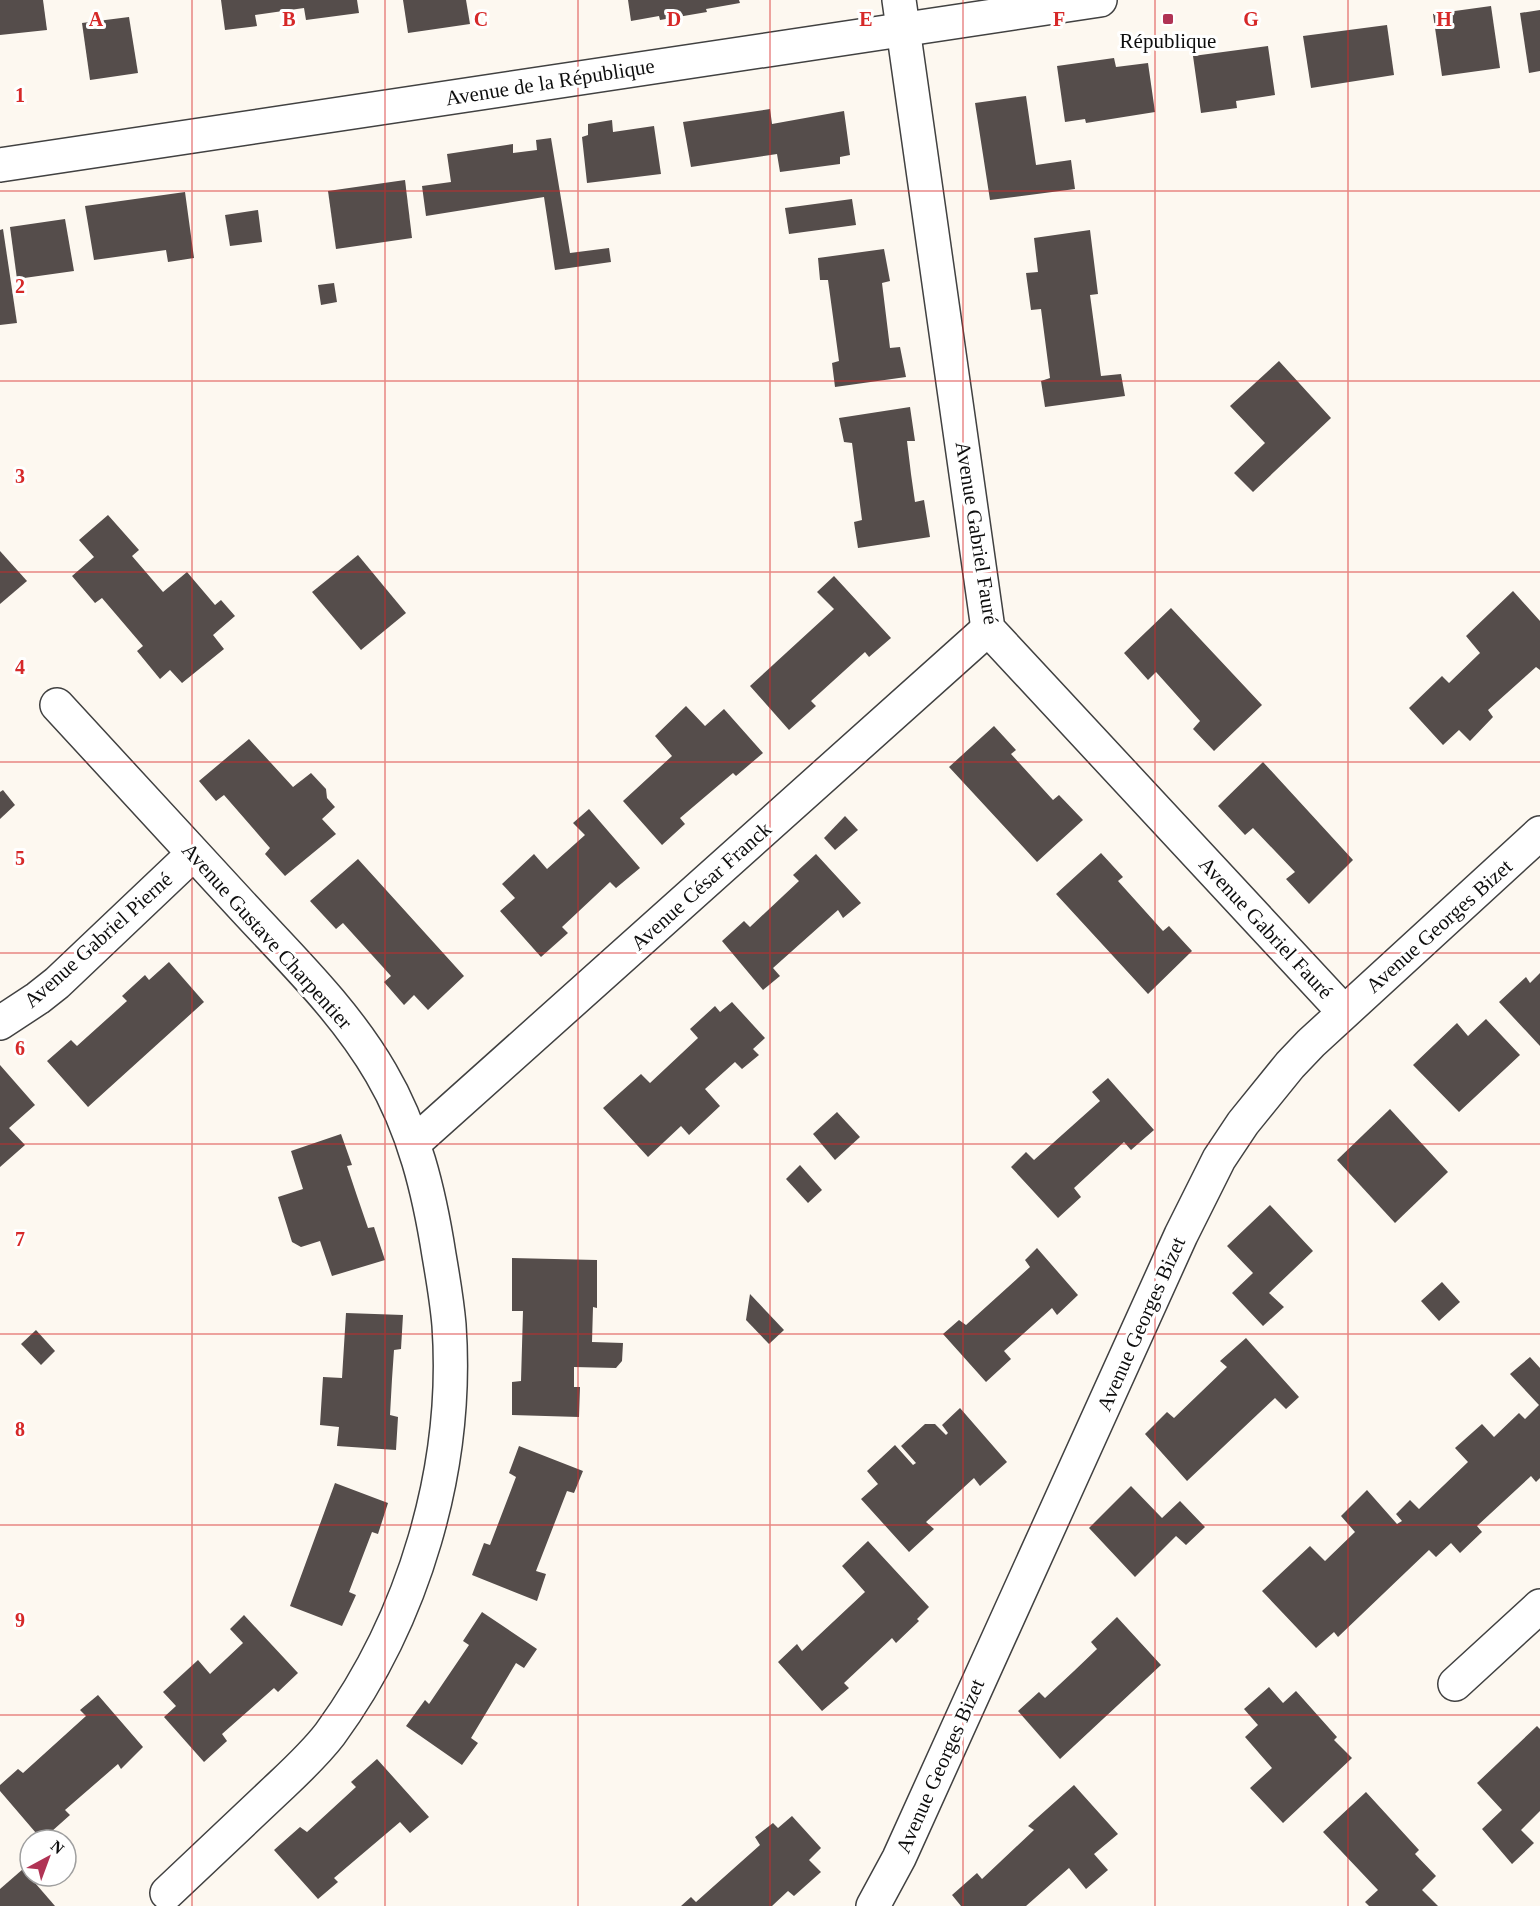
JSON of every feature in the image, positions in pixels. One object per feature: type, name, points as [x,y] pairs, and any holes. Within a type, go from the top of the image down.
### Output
[{"type":"street","name":"Avenue de la République","points":[[0,165],[901,14],[1100,0]]},
{"type":"street","name":"Avenue Gabriel Fauré","points":[[901,14],[988,629],[1344,1012]]},
{"type":"street","name":"Avenue César Franck","points":[[414,1143],[988,629]]},
{"type":"street","name":"Avenue Gustave Charpentier","points":[[57,705],[335,1007],[380,1070],[399,1106],[414,1143],[435,1232],[448,1324],[450,1371],[442,1459],[423,1544],[394,1624],[351,1703],[326,1739],[292,1775],[166,1893]]},
{"type":"street","name":"Avenue Georges Bizet","points":[[873,1906],[899,1858],[1209,1177],[1243,1123],[1266,1093],[1311,1043],[1540,833]]},
{"type":"street","name":"Avenue Gabriel Pierné","points":[[0,1023],[57,983],[193,854]]},
{"type":"street","points":[[1455,1684],[1540,1606]]},
{"type":"building","points":[[0,0],[43,0],[47,30],[0,35]]},
{"type":"building","points":[[221,0],[357,0],[359,13],[306,20],[304,8],[255,15],[257,26],[225,30]]},
{"type":"building","points":[[403,0],[466,0],[470,24],[408,33]]},
{"type":"building","points":[[628,0],[739,0],[740,3],[706,9],[707,12],[660,20],[659,16],[631,21]]},
{"type":"building","points":[[1491,6],[1500,68],[1442,76],[1433,14]]},
{"type":"building","points":[[1540,10],[1540,71],[1529,73],[1520,13]]},
{"type":"building","points":[[129,17],[138,73],[90,80],[82,23]]},
{"type":"building","points":[[1387,25],[1394,75],[1311,88],[1303,36]]},
{"type":"building","points":[[1268,46],[1275,95],[1236,101],[1237,108],[1201,113],[1193,56]]},
{"type":"building","points":[[1114,58],[1116,67],[1148,63],[1155,112],[1086,123],[1085,119],[1065,122],[1057,66]]},
{"type":"building","points":[[1026,96],[1036,165],[1071,160],[1075,189],[990,200],[975,103]]},
{"type":"building","points":[[770,109],[772,124],[844,111],[850,155],[840,157],[840,164],[780,172],[777,154],[691,167],[683,122]]},
{"type":"building","points":[[612,120],[613,132],[654,126],[661,174],[587,183],[582,137],[588,135],[588,124]]},
{"type":"building","points":[[551,138],[570,253],[609,248],[611,262],[555,270],[544,197],[426,216],[422,186],[451,182],[447,154],[513,144],[513,153],[537,150],[536,140]]},
{"type":"building","points":[[405,180],[412,238],[336,249],[328,191]]},
{"type":"building","points":[[185,192],[194,258],[168,262],[166,250],[94,260],[85,206]]},
{"type":"building","points":[[852,199],[856,225],[789,234],[785,208]]},
{"type":"building","points":[[258,210],[262,242],[230,246],[225,215]]},
{"type":"building","points":[[65,219],[74,271],[17,279],[10,227]]},
{"type":"building","points":[[3,229],[17,323],[0,325],[0,230]]},
{"type":"building","points":[[1090,230],[1098,294],[1090,295],[1101,376],[1121,374],[1125,396],[1045,407],[1041,381],[1050,378],[1041,309],[1031,310],[1026,273],[1038,272],[1034,238]]},
{"type":"building","points":[[884,249],[890,281],[882,283],[890,348],[900,347],[906,377],[835,387],[832,363],[839,361],[828,280],[820,280],[818,258]]},
{"type":"building","points":[[334,283],[337,302],[321,305],[318,285]]},
{"type":"building","points":[[1279,361],[1331,418],[1253,492],[1234,473],[1265,443],[1230,406]]},
{"type":"building","points":[[910,407],[915,441],[907,441],[915,502],[924,500],[930,537],[858,548],[854,522],[862,520],[852,443],[844,442],[839,418]]},
{"type":"building","points":[[108,515],[139,550],[132,556],[163,592],[187,572],[215,605],[221,600],[235,616],[213,635],[224,649],[182,683],[170,670],[160,679],[137,651],[143,646],[102,598],[95,603],[72,576],[94,557],[79,540]]},
{"type":"building","points":[[0,551],[27,581],[0,604]]},
{"type":"building","points":[[358,555],[406,613],[361,650],[312,592]]},
{"type":"building","points":[[834,576],[891,638],[869,657],[865,652],[811,701],[816,706],[789,730],[750,686],[834,609],[817,592]]},
{"type":"building","points":[[1513,591],[1540,621],[1540,670],[1536,667],[1488,710],[1493,717],[1470,741],[1459,730],[1443,745],[1409,708],[1442,676],[1449,683],[1480,653],[1466,636]]},
{"type":"building","points":[[1171,608],[1262,705],[1214,751],[1193,729],[1200,721],[1156,672],[1148,680],[1124,653]]},
{"type":"building","points":[[686,706],[705,726],[724,709],[763,753],[736,776],[733,773],[680,818],[685,824],[662,845],[623,801],[672,756],[655,736]]},
{"type":"building","points":[[994,726],[1016,750],[1011,754],[1053,800],[1059,795],[1083,820],[1037,862],[949,767]]},
{"type":"building","points":[[249,739],[293,787],[311,773],[326,789],[327,798],[335,807],[322,819],[336,834],[285,876],[265,854],[270,848],[224,795],[216,801],[199,781]]},
{"type":"building","points":[[1263,762],[1353,860],[1309,904],[1286,879],[1295,872],[1253,828],[1245,835],[1218,806]]},
{"type":"building","points":[[3,790],[15,805],[0,819],[0,792]]},
{"type":"building","points":[[589,809],[640,868],[616,888],[610,882],[562,927],[568,933],[541,957],[500,911],[515,898],[502,884],[534,854],[547,869],[585,835],[573,823]]},
{"type":"building","points":[[845,816],[858,830],[835,850],[824,838]]},
{"type":"building","points":[[1101,853],[1123,877],[1118,881],[1163,931],[1169,926],[1192,951],[1148,994],[1056,894]]},
{"type":"building","points":[[816,854],[861,903],[843,918],[838,910],[773,968],[780,976],[763,990],[722,941],[744,921],[750,927],[799,881],[793,875]]},
{"type":"building","points":[[358,859],[464,976],[428,1010],[414,995],[404,1005],[384,982],[391,976],[343,923],[336,929],[310,901]]},
{"type":"building","points":[[169,962],[204,1002],[88,1107],[47,1061],[71,1040],[77,1046],[127,1001],[122,996],[145,975],[149,980]]},
{"type":"building","points":[[1540,973],[1540,1046],[1499,1002],[1526,977],[1530,983]]},
{"type":"building","points":[[732,1002],[765,1038],[753,1049],[759,1055],[742,1069],[735,1062],[705,1089],[720,1106],[689,1135],[681,1126],[648,1157],[603,1108],[641,1074],[650,1083],[698,1038],[690,1029],[715,1006],[720,1012]]},
{"type":"building","points":[[1486,1019],[1520,1055],[1459,1112],[1413,1065],[1457,1023],[1468,1036]]},
{"type":"building","points":[[0,1065],[35,1105],[9,1128],[25,1145],[0,1167]]},
{"type":"building","points":[[1108,1078],[1154,1130],[1131,1150],[1124,1142],[1074,1188],[1081,1197],[1058,1218],[1011,1167],[1026,1152],[1034,1160],[1100,1101],[1092,1092]]},
{"type":"building","points":[[1390,1109],[1448,1172],[1395,1223],[1337,1160]]},
{"type":"building","points":[[837,1112],[860,1137],[835,1160],[813,1134]]},
{"type":"building","points":[[341,1134],[352,1165],[347,1166],[368,1228],[374,1227],[385,1260],[332,1276],[320,1241],[301,1247],[292,1242],[278,1197],[303,1189],[291,1151]]},
{"type":"building","points":[[800,1165],[822,1190],[808,1203],[786,1179]]},
{"type":"building","points":[[1270,1205],[1313,1251],[1269,1293],[1284,1307],[1263,1326],[1232,1293],[1253,1273],[1227,1246]]},
{"type":"building","points":[[1037,1248],[1078,1295],[1057,1315],[1052,1308],[1004,1351],[1011,1359],[986,1382],[943,1334],[959,1320],[966,1325],[1030,1267],[1025,1260]]},
{"type":"building","points":[[512,1258],[597,1260],[597,1308],[593,1307],[592,1342],[623,1343],[622,1361],[616,1368],[574,1367],[574,1387],[580,1387],[579,1417],[512,1415],[512,1382],[521,1381],[523,1311],[512,1311]]},
{"type":"building","points":[[1442,1282],[1460,1302],[1439,1321],[1421,1301]]},
{"type":"building","points":[[750,1294],[784,1330],[769,1344],[746,1320]]},
{"type":"building","points":[[346,1313],[403,1315],[401,1349],[394,1350],[390,1415],[398,1417],[396,1450],[337,1446],[339,1427],[320,1425],[323,1377],[342,1378]]},
{"type":"building","points":[[36,1330],[55,1351],[41,1365],[21,1344]]},
{"type":"building","points":[[1246,1338],[1299,1397],[1286,1409],[1275,1398],[1187,1481],[1145,1434],[1167,1412],[1174,1418],[1227,1367],[1220,1361]]},
{"type":"building","points":[[1530,1357],[1540,1368],[1540,1478],[1536,1482],[1531,1476],[1477,1526],[1482,1532],[1460,1553],[1451,1543],[1436,1557],[1429,1550],[1338,1637],[1334,1632],[1316,1648],[1262,1591],[1310,1546],[1325,1561],[1355,1532],[1341,1516],[1367,1490],[1397,1524],[1402,1521],[1396,1514],[1410,1500],[1419,1509],[1468,1462],[1455,1448],[1482,1424],[1494,1437],[1519,1413],[1525,1419],[1539,1405],[1510,1374]]},
{"type":"building","points":[[960,1408],[1007,1462],[980,1486],[974,1478],[926,1522],[934,1529],[909,1552],[861,1499],[878,1484],[867,1471],[895,1445],[913,1465],[916,1463],[901,1446],[925,1424],[935,1424],[946,1435],[948,1433],[942,1425]]},
{"type":"building","points":[[519,1446],[583,1471],[574,1493],[567,1491],[536,1571],[546,1574],[537,1601],[472,1575],[484,1543],[490,1545],[516,1477],[509,1473]]},
{"type":"building","points":[[335,1483],[388,1503],[378,1534],[372,1532],[349,1592],[356,1595],[342,1626],[290,1606]]},
{"type":"building","points":[[1131,1486],[1162,1518],[1180,1501],[1205,1527],[1186,1545],[1176,1536],[1135,1577],[1089,1528]]},
{"type":"building","points":[[868,1541],[929,1607],[917,1619],[919,1621],[896,1643],[892,1638],[844,1683],[849,1688],[822,1711],[778,1662],[797,1644],[802,1651],[865,1592],[842,1566]]},
{"type":"building","points":[[482,1612],[537,1649],[524,1668],[516,1663],[471,1738],[478,1743],[462,1765],[406,1726],[425,1700],[429,1704],[469,1645],[463,1641]]},
{"type":"building","points":[[244,1615],[298,1673],[278,1692],[274,1688],[222,1734],[227,1741],[204,1762],[164,1717],[176,1706],[163,1692],[198,1660],[210,1674],[243,1643],[230,1629]]},
{"type":"building","points":[[1117,1617],[1161,1665],[1060,1759],[1018,1711],[1039,1692],[1045,1698],[1074,1671],[1097,1649],[1091,1642]]},
{"type":"building","points":[[1269,1687],[1283,1703],[1296,1691],[1337,1737],[1334,1740],[1352,1758],[1283,1823],[1250,1788],[1272,1768],[1245,1737],[1258,1725],[1244,1709]]},
{"type":"building","points":[[98,1695],[143,1747],[121,1769],[118,1764],[65,1810],[70,1815],[55,1828],[32,1828],[0,1791],[0,1785],[18,1769],[23,1773],[86,1716],[80,1710]]},
{"type":"building","points":[[1537,1726],[1540,1729],[1540,1811],[1521,1830],[1534,1843],[1512,1864],[1482,1829],[1502,1810],[1477,1783]]},
{"type":"building","points":[[377,1759],[429,1817],[410,1833],[400,1822],[334,1878],[338,1882],[318,1899],[274,1850],[300,1827],[307,1832],[356,1787],[351,1782]]},
{"type":"building","points":[[1074,1785],[1118,1834],[1094,1854],[1108,1870],[1086,1889],[1069,1868],[1026,1906],[961,1906],[952,1895],[977,1873],[982,1879],[1034,1830],[1028,1826]]},
{"type":"building","points":[[1366,1792],[1419,1850],[1415,1854],[1436,1876],[1422,1890],[1438,1906],[1369,1906],[1365,1902],[1378,1890],[1323,1832]]},
{"type":"building","points":[[792,1816],[821,1848],[809,1860],[821,1872],[794,1896],[788,1891],[772,1906],[681,1906],[691,1897],[696,1902],[760,1845],[755,1837],[773,1823],[778,1828]]},
{"type":"building","points":[[18,1873],[18,1888],[39,1888],[55,1906],[0,1906],[0,1889]]},
{"type":"place","name":"République","points":[[1168,19]]}]
